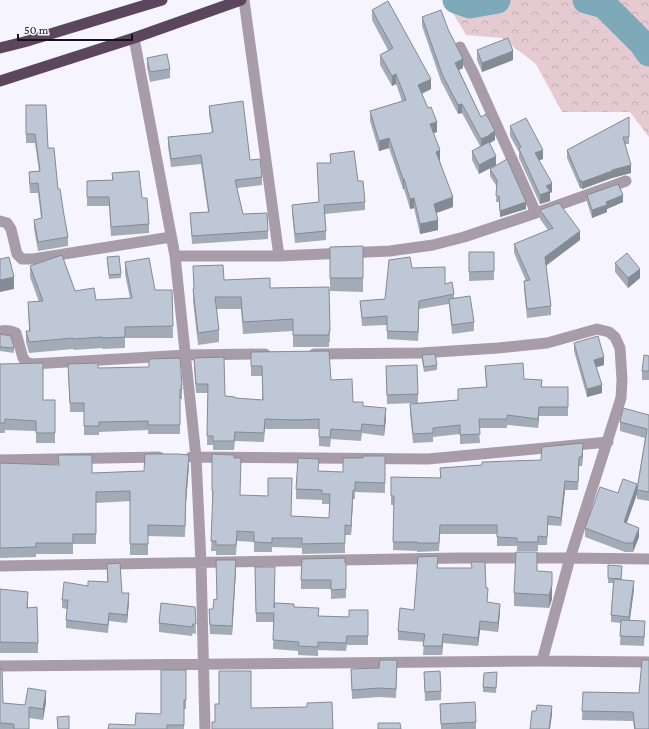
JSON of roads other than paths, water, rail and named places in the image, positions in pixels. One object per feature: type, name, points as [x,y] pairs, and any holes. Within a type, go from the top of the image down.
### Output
[{"type":"highway","points":[[0,48],[162,0]]},
{"type":"highway","points":[[0,81],[134,38],[243,0]]},
{"type":"street","points":[[243,0],[279,256]]},
{"type":"street","points":[[134,38],[175,256],[186,355],[196,456],[204,664],[204,729]]},
{"type":"street","points":[[460,47],[473,72],[536,213]]},
{"type":"street","points":[[175,256],[279,256],[390,251],[433,246],[536,213],[626,181]]},
{"type":"street","points":[[0,221],[7,223],[12,230],[17,254],[22,259],[33,259],[171,237]]},
{"type":"street","points":[[303,354],[421,353],[498,348],[547,343],[597,329],[609,332],[615,337],[620,348],[622,380],[621,398],[570,558],[542,661]]},
{"type":"street","points":[[0,331],[5,330],[16,333],[23,358],[26,362],[32,364],[186,355],[272,354]]},
{"type":"street","points":[[0,460],[196,456],[428,459],[608,442]]},
{"type":"street","points":[[0,566],[459,558],[649,559]]},
{"type":"street","points":[[0,666],[542,661],[649,662]]},
{"type":"waterway","points":[[456,0],[470,5],[497,0]]},
{"type":"waterway","points":[[586,0],[604,5],[642,43],[649,53]]}]
